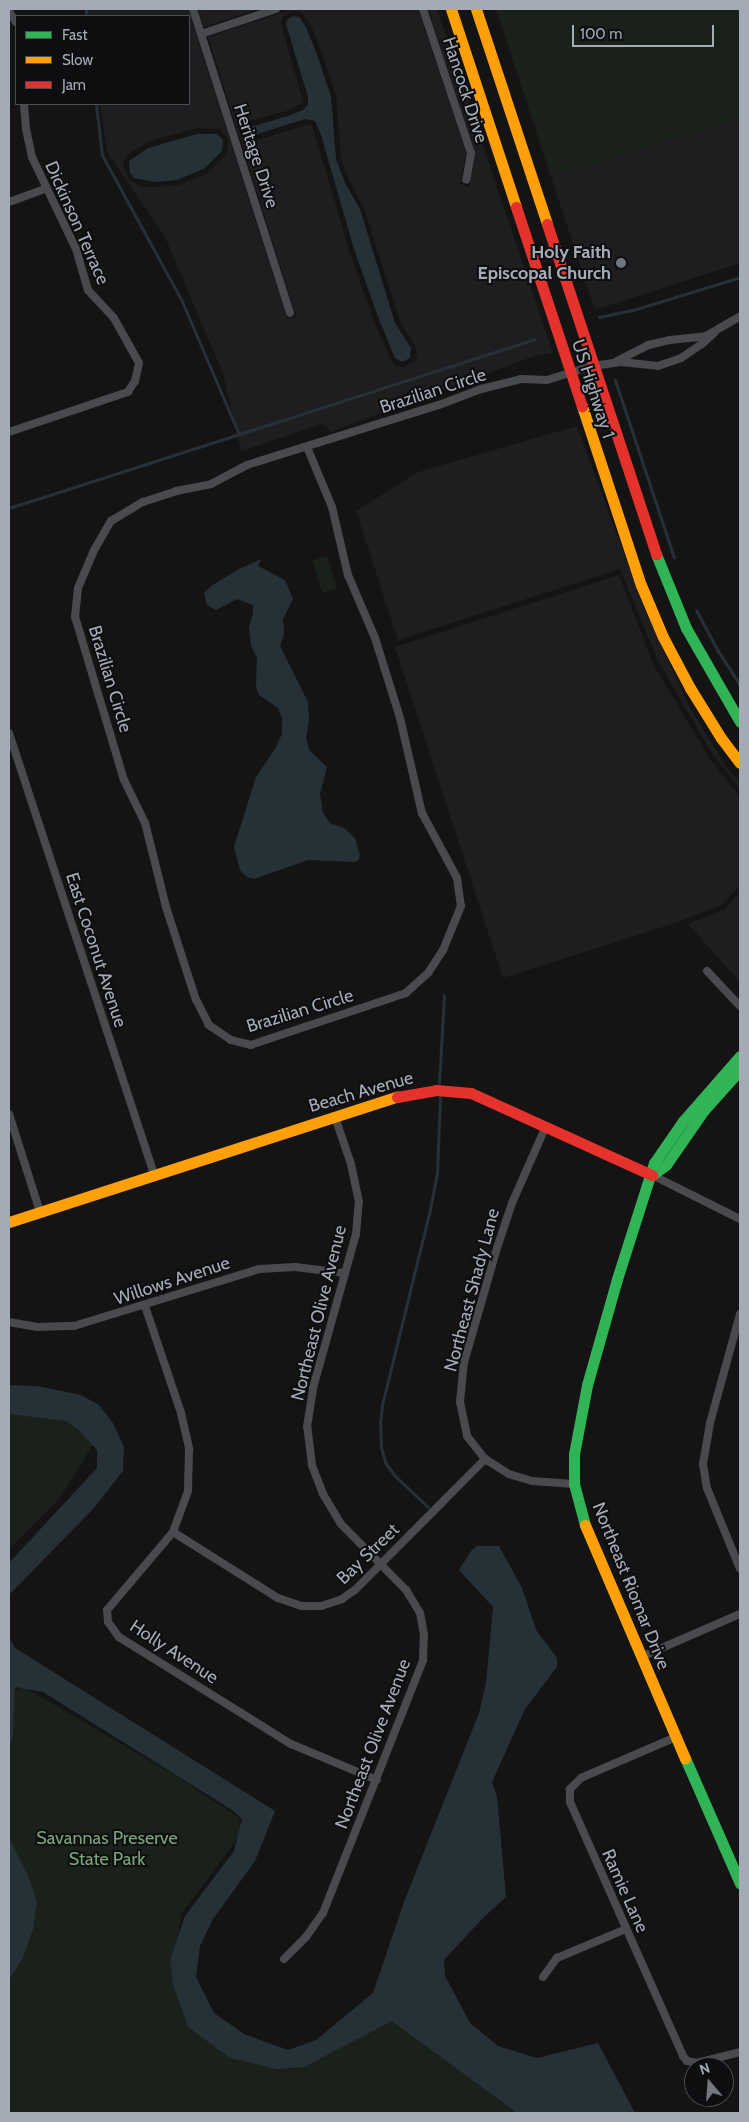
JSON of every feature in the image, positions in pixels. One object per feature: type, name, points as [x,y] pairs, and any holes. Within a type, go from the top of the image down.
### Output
[{"type":"street","name":"Heritage Drive","points":[[193,9],[290,313]]},
{"type":"street","points":[[201,34],[276,9]]},
{"type":"street","name":"Hancock Drive","points":[[423,9],[471,153],[466,180]]},
{"type":"street","name":"US Highway 1","points":[[451,9],[620,529],[644,594],[663,637],[690,688],[721,738],[740,763]]},
{"type":"street","name":"US Highway 1","points":[[476,9],[592,366],[663,575],[686,628],[740,722]]},
{"type":"street","name":"Dickinson Terrace","points":[[9,432],[128,392],[135,381],[139,363],[114,318],[88,290],[76,249],[45,189],[32,157],[26,128],[24,105]]},
{"type":"street","points":[[9,202],[45,189]]},
{"type":"street","points":[[610,364],[648,345],[670,340],[694,339],[714,333],[740,316]]},
{"type":"street","name":"Brazilian Circle","points":[[307,447],[332,507],[348,574],[375,638],[400,718],[422,813],[457,878],[461,906],[443,950],[428,973],[406,993],[251,1045],[231,1040],[210,1025],[196,1000],[166,907],[145,824],[124,780],[76,616],[78,588],[93,552],[111,522],[143,502],[176,491],[211,484],[247,465],[443,404],[481,389],[521,379],[547,380],[592,366],[621,362],[658,366],[669,363],[703,343],[714,333]]},
{"type":"street","name":"East Coconut Avenue","points":[[9,733],[154,1176]]},
{"type":"street","points":[[9,762],[17,759]]},
{"type":"street","points":[[707,971],[740,1006]]},
{"type":"street","name":"Northeast Riomar Drive","points":[[740,1056],[682,1121],[654,1163],[652,1175],[617,1279],[587,1385],[574,1454],[574,1484],[580,1512],[592,1544],[740,1883]]},
{"type":"street","name":"Northeast Riomar Drive","points":[[652,1175],[666,1165],[704,1110],[740,1070]]},
{"type":"street","name":"Beach Avenue","points":[[9,1222],[396,1097],[448,1090],[471,1093],[546,1126],[652,1175],[740,1219]]},
{"type":"street","points":[[9,1114],[40,1212]]},
{"type":"street","name":"Northeast Olive Avenue","points":[[284,1959],[306,1937],[323,1913],[377,1780],[422,1660],[424,1635],[420,1613],[406,1590],[341,1524],[323,1494],[312,1465],[308,1426],[313,1388],[356,1234],[359,1202],[351,1164],[334,1117]]},
{"type":"street","name":"Northeast Shady Lane","points":[[546,1126],[512,1203],[464,1362],[460,1402],[467,1436],[485,1460],[509,1474],[532,1482],[574,1484]]},
{"type":"street","name":"Willows Avenue","points":[[9,1322],[38,1327],[62,1327],[86,1323],[259,1269],[295,1267],[345,1274]]},
{"type":"street","name":"Holly Avenue","points":[[145,1306],[181,1413],[189,1449],[188,1491],[173,1532],[107,1610],[108,1622],[119,1637],[291,1744],[377,1780]]},
{"type":"street","points":[[740,1314],[710,1422],[704,1464],[707,1488],[740,1569]]},
{"type":"street","name":"Bay Street","points":[[173,1532],[278,1598],[301,1606],[321,1606],[342,1599],[355,1590],[485,1460]]},
{"type":"street","points":[[641,1657],[740,1614]]},
{"type":"street","name":"Ramie Lane","points":[[676,1737],[581,1778],[570,1789],[570,1802],[683,2056],[687,2061],[697,2063],[740,2052]]},
{"type":"street","points":[[543,1977],[557,1958],[626,1929]]},
{"type":"shaded area","points":[[87,9],[188,9],[190,15],[88,15]]},
{"type":"shaded area","points":[[198,9],[259,9],[204,27]]},
{"type":"shaded area","points":[[294,9],[418,9],[466,153],[460,184],[469,187],[475,152],[428,9],[437,9],[553,353],[534,356],[330,432],[327,426],[322,424],[241,451],[223,374],[165,237],[107,152],[100,105],[190,105],[190,15],[287,319],[296,316],[208,37]],"holes":[[[293,11],[301,12],[311,25],[336,96],[341,158],[349,180],[364,208],[400,321],[415,346],[417,356],[415,361],[404,367],[397,367],[391,360],[373,319],[349,250],[312,125],[306,125],[248,143],[244,140],[239,130],[240,125],[245,122],[287,111],[303,102],[281,24],[283,16]],[[197,128],[219,129],[228,139],[227,154],[208,173],[179,185],[142,187],[130,181],[123,166],[125,158],[147,142]]]},
{"type":"shaded area","points":[[293,16],[299,17],[306,27],[319,60],[331,97],[336,159],[345,183],[360,209],[395,323],[411,348],[410,358],[402,362],[395,358],[378,317],[354,249],[321,135],[315,121],[305,119],[248,137],[244,129],[288,116],[303,110],[308,105],[308,97],[286,24],[287,20]]},
{"type":"shaded area","points":[[740,119],[740,263],[595,310],[551,177]]},
{"type":"shaded area","points":[[197,134],[217,134],[223,140],[222,151],[204,169],[177,180],[155,182],[134,178],[130,173],[129,161],[148,148]]},
{"type":"shaded area","points":[[577,426],[642,603],[689,706],[727,768],[740,783],[740,789],[713,755],[658,661],[620,569],[398,640],[356,511],[418,472]]},
{"type":"shaded area","points":[[261,559],[258,566],[285,580],[293,599],[283,619],[284,634],[280,646],[308,702],[309,720],[306,738],[309,750],[327,767],[320,794],[323,813],[330,823],[344,828],[355,838],[360,855],[358,861],[353,862],[308,860],[254,879],[247,877],[240,870],[234,847],[256,777],[275,749],[282,734],[282,719],[278,708],[259,695],[256,687],[257,658],[251,646],[249,628],[253,605],[237,599],[216,610],[207,605],[204,593],[211,586],[239,569]]},
{"type":"shaded area","points":[[619,575],[653,664],[709,758],[740,797],[740,885],[722,905],[678,922],[503,978],[395,647]]},
{"type":"shaded area","points":[[740,893],[740,982],[688,924],[724,910]]},
{"type":"shaded area","points":[[9,1385],[37,1386],[81,1395],[99,1405],[113,1423],[124,1447],[123,1471],[93,1509],[9,1595],[9,1563],[97,1468],[97,1450],[78,1429],[66,1421],[9,1414]]},
{"type":"shaded area","points":[[477,1546],[499,1546],[522,1588],[536,1630],[557,1658],[557,1667],[525,1709],[492,1782],[497,1797],[506,1897],[482,1919],[444,1960],[445,1976],[470,2023],[498,2046],[537,2058],[598,2043],[635,2113],[517,2113],[392,2021],[304,2067],[277,2069],[230,2058],[188,2027],[173,1984],[170,1960],[185,1916],[234,1851],[242,1819],[232,1810],[43,1692],[15,1687],[13,1734],[9,1748],[9,1637],[15,1648],[275,1811],[255,1861],[213,1919],[200,1946],[196,1977],[214,2013],[244,2034],[288,2050],[316,2040],[373,1993],[404,1902],[479,1713],[486,1683],[493,1607],[459,1570],[471,1551]]},
{"type":"shaded area","points":[[9,1838],[28,1875],[37,1902],[33,1929],[23,1957],[9,1980]]},
{"type":"green space","points":[[496,9],[740,9],[740,119],[551,177]]},
{"type":"green space","points":[[327,556],[337,589],[323,593],[313,560]]},
{"type":"green space","points":[[9,1385],[100,1433],[60,1498],[9,1549]]},
{"type":"green space","name":"Savannas Preserve State Park","points":[[22,1686],[176,1776],[238,1817],[243,1831],[182,1913],[172,1969],[237,2055],[293,2069],[394,2017],[585,2113],[9,2113],[9,1697]]},
{"type":"waterway","points":[[86,9],[86,15]]},
{"type":"waterway","points":[[96,105],[102,155],[181,299],[239,434]]},
{"type":"waterway","points":[[599,317],[633,310],[740,277]]},
{"type":"waterway","points":[[9,508],[535,339]]},
{"type":"waterway","points":[[615,380],[674,557]]},
{"type":"waterway","points":[[696,610],[718,651],[740,685]]},
{"type":"waterway","points":[[439,1083],[444,995]]},
{"type":"waterway","points":[[428,1507],[395,1476],[385,1462],[381,1447],[380,1424],[382,1405],[430,1209],[437,1172],[440,1096]]},
{"type":"traffic: fast","points":[[656,554],[686,628],[740,722]]},
{"type":"traffic: fast","points":[[585,1525],[574,1484],[574,1454],[587,1385],[617,1279],[654,1163],[683,1121],[740,1056]]},
{"type":"traffic: fast","points":[[652,1175],[666,1165],[704,1110],[740,1070]]},
{"type":"traffic: fast","points":[[685,1758],[740,1883]]},
{"type":"traffic: slow","points":[[451,9],[516,207]]},
{"type":"traffic: slow","points":[[476,9],[547,224]]},
{"type":"traffic: slow","points":[[582,406],[641,585],[663,637],[690,688],[721,738],[740,763]]},
{"type":"traffic: slow","points":[[9,1222],[397,1097]]},
{"type":"traffic: slow","points":[[585,1525],[685,1758]]},
{"type":"traffic: jam","points":[[516,207],[582,406]]},
{"type":"traffic: jam","points":[[547,224],[656,554]]},
{"type":"traffic: jam","points":[[397,1097],[436,1090],[471,1093],[652,1175]]},
{"type":"place","name":"Holy Faith Episcopal Church","points":[[621,263]]}]
